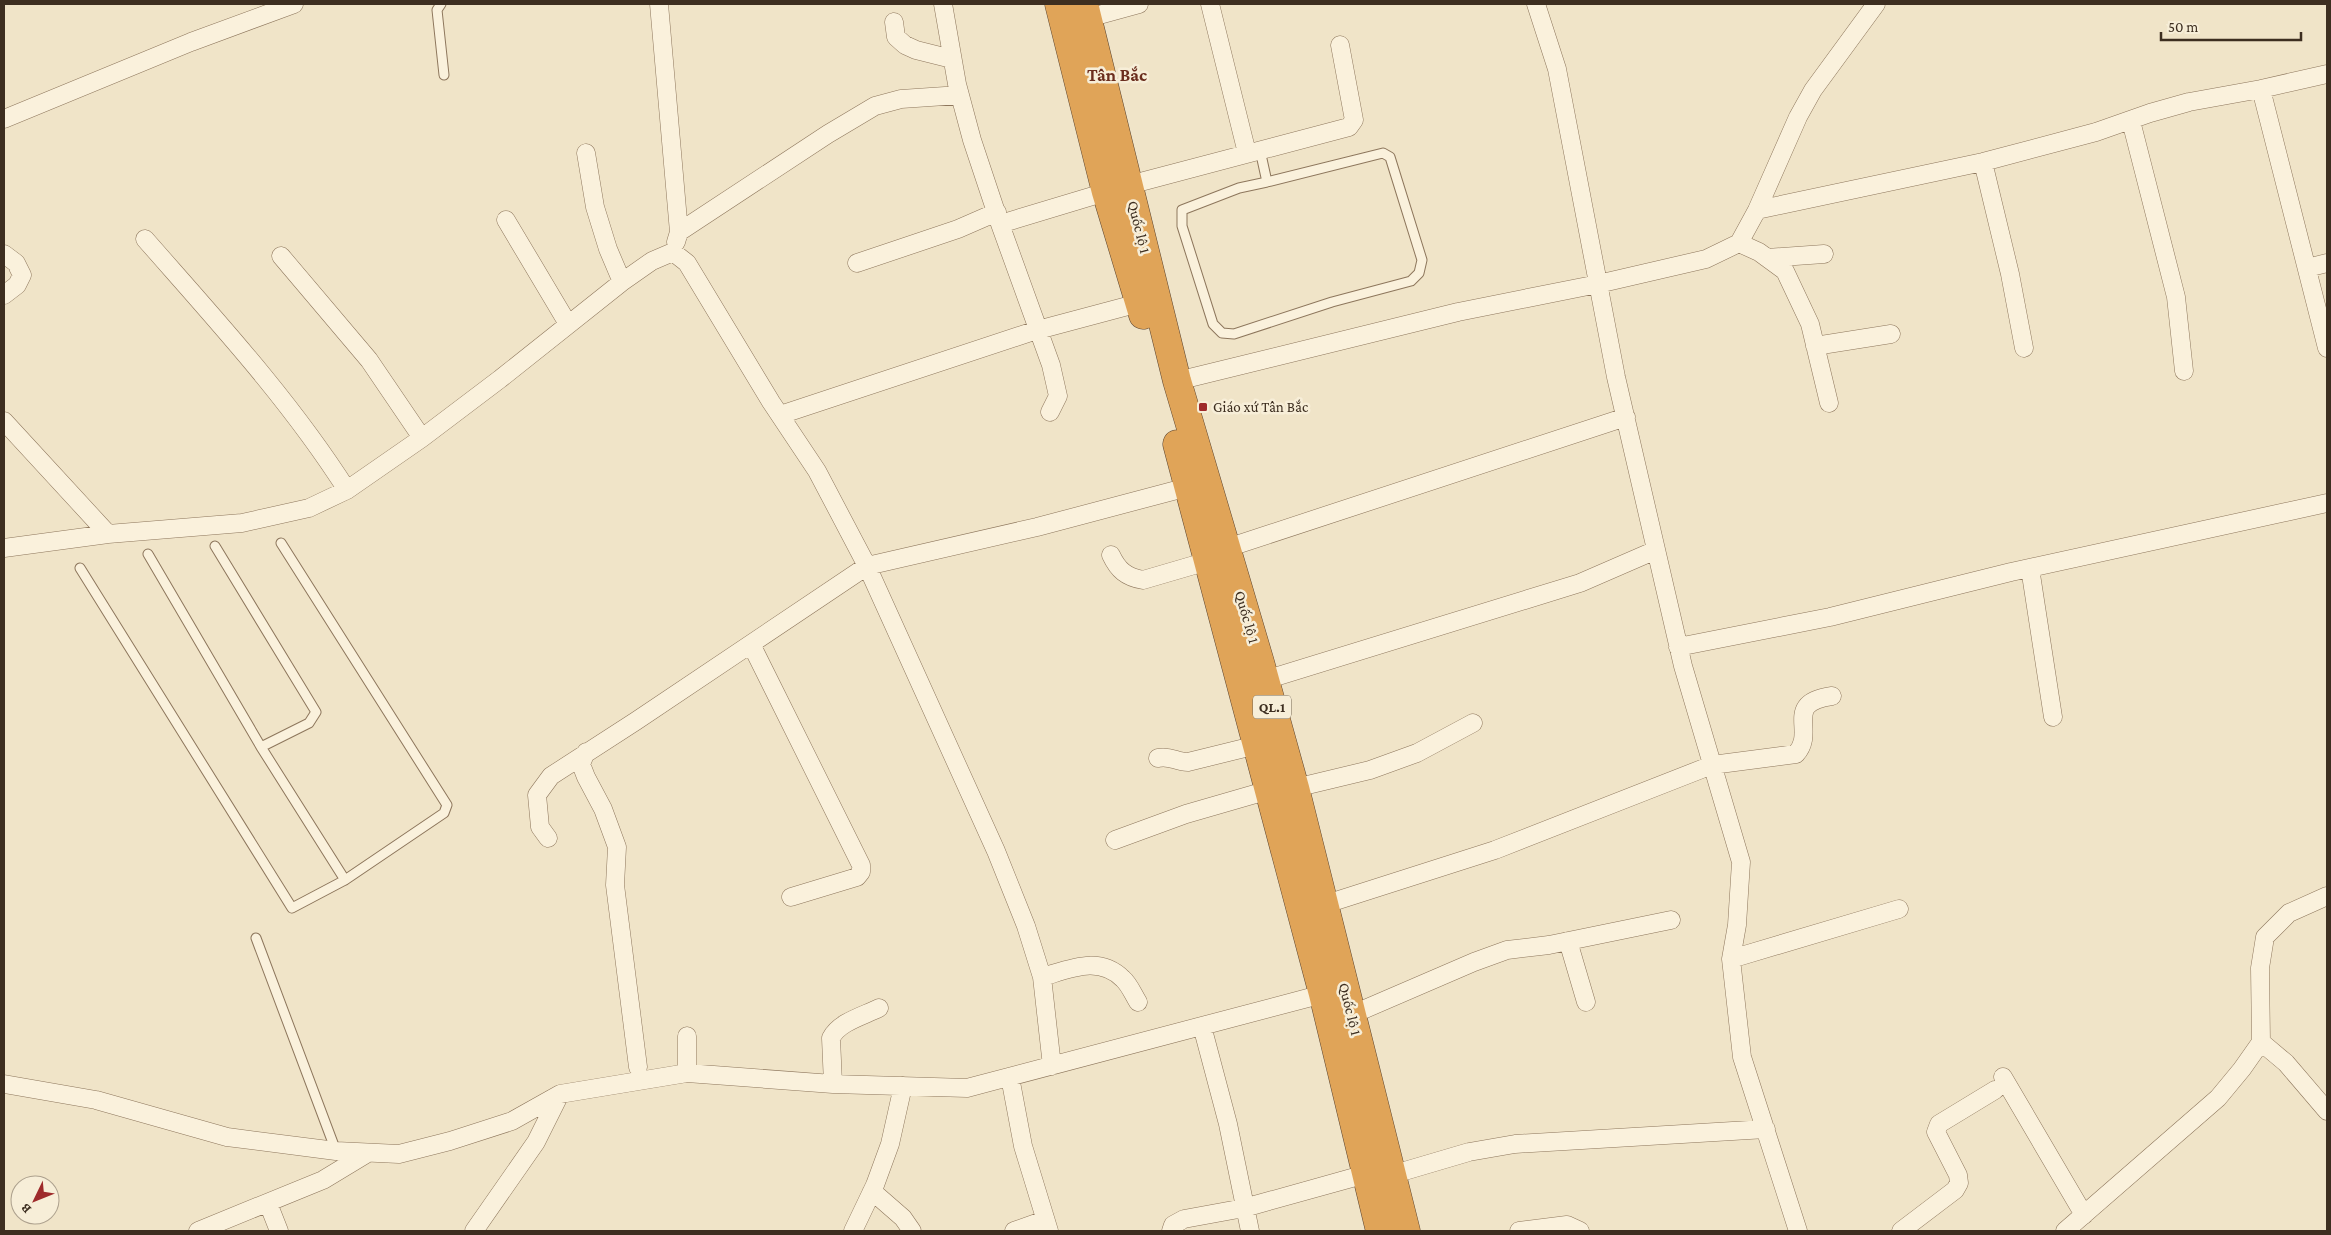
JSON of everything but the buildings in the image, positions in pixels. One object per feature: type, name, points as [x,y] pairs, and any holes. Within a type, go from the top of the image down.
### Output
[{"type":"highway","name":"Quốc lộ 1","points":[[1059,4],[1178,382],[1257,745],[1282,789],[1324,905],[1351,1015],[1379,1174],[1380,1231]]},
{"type":"highway","name":"Quốc lộ 1","points":[[1086,11],[1140,303],[1188,487],[1217,555],[1265,680],[1282,789],[1323,994],[1379,1174],[1406,1231]]},
{"type":"street","points":[[4,119],[191,42],[294,4]]},
{"type":"street","points":[[659,4],[679,232],[673,252]]},
{"type":"street","points":[[944,4],[952,58],[972,140],[998,218],[1052,364],[1058,396],[1050,412]]},
{"type":"street","points":[[1086,11],[1139,4]]},
{"type":"street","points":[[1210,4],[1254,152]]},
{"type":"street","points":[[1536,4],[1557,69],[1598,284],[1678,646],[1740,862],[1737,925],[1731,959],[1742,1057],[1798,1231]]},
{"type":"street","points":[[1178,382],[1458,312],[1598,284],[1706,259],[1740,244],[1798,117],[1813,90],[1876,4]]},
{"type":"street","points":[[894,22],[896,37],[905,45],[952,58]]},
{"type":"street","points":[[857,263],[958,229],[1254,152],[1353,124],[1340,45]]},
{"type":"street","points":[[1757,210],[1983,162],[2096,132],[2150,113],[2189,102],[2261,89],[2327,74]]},
{"type":"street","points":[[2261,89],[2327,348]]},
{"type":"street","points":[[679,232],[828,134],[875,106],[901,99],[960,95]]},
{"type":"street","points":[[2131,121],[2176,297],[2184,371]]},
{"type":"street","points":[[586,153],[595,208],[608,249],[622,282]]},
{"type":"street","points":[[1983,162],[2010,274],[2024,348]]},
{"type":"street","points":[[506,220],[568,324]]},
{"type":"street","points":[[145,239],[251,360],[316,442],[347,490]]},
{"type":"street","points":[[1740,244],[1767,258],[1785,271],[1810,324],[1829,403]]},
{"type":"street","points":[[4,548],[108,534],[242,523],[309,508],[347,490],[422,438],[500,380],[622,282],[652,261],[673,252]]},
{"type":"street","points":[[673,252],[687,263],[817,472],[867,566],[996,852],[1026,926],[1042,977],[1052,1066]]},
{"type":"street","points":[[4,254],[16,264],[22,275],[17,285],[4,295]]},
{"type":"street","points":[[1767,258],[1824,254]]},
{"type":"street","points":[[280,256],[369,360],[422,438]]},
{"type":"street","points":[[2306,268],[2327,263]]},
{"type":"street","points":[[780,415],[1038,330],[1140,303]]},
{"type":"street","points":[[1815,346],[1891,334]]},
{"type":"street","points":[[1111,555],[1118,569],[1132,578],[1143,580],[1626,417]]},
{"type":"street","points":[[4,421],[108,534]]},
{"type":"street","points":[[548,838],[540,827],[537,795],[550,776],[867,566],[1037,527],[1188,487]]},
{"type":"street","points":[[1678,646],[1830,617],[2030,568],[2327,503]]},
{"type":"street","points":[[1265,680],[1580,583],[1656,550]]},
{"type":"street","points":[[2030,568],[2052,717]]},
{"type":"street","points":[[751,644],[861,865],[861,872],[858,877],[792,897]]},
{"type":"street","points":[[1324,905],[1495,850],[1712,765],[1796,754],[1803,744],[1803,717],[1807,706],[1816,698],[1832,696]]},
{"type":"street","points":[[1115,840],[1186,814],[1282,789],[1370,770],[1417,753],[1473,722]]},
{"type":"street","points":[[1158,758],[1167,756],[1188,762],[1257,745]]},
{"type":"street","points":[[586,752],[582,764],[586,778],[603,809],[617,847],[615,885],[638,1067]]},
{"type":"street","points":[[2065,1231],[2218,1098],[2261,1042],[2260,968],[2265,938],[2289,913],[2327,896]]},
{"type":"street","points":[[1731,959],[1899,909]]},
{"type":"street","points":[[1351,1015],[1474,962],[1507,950],[1568,941],[1671,920]]},
{"type":"street","points":[[1568,941],[1586,1002]]},
{"type":"street","points":[[1042,977],[1078,967],[1101,964],[1123,979],[1138,1002]]},
{"type":"street","points":[[4,1084],[96,1100],[227,1137],[366,1154],[399,1154],[512,1121],[560,1094],[687,1073],[833,1084],[967,1088],[1323,994]]},
{"type":"street","points":[[833,1084],[831,1038],[833,1033],[842,1025],[879,1008]]},
{"type":"street","points":[[1202,1026],[1228,1124],[1250,1231]]},
{"type":"street","points":[[687,1073],[688,1036]]},
{"type":"street","points":[[2261,1042],[2286,1063],[2327,1111]]},
{"type":"street","points":[[1010,1077],[1023,1146],[1047,1226],[1014,1231]]},
{"type":"street","points":[[1901,1231],[1955,1190],[1959,1183],[1958,1176],[1936,1132],[1939,1124],[1999,1083],[2084,1215]]},
{"type":"street","points":[[849,1231],[872,1191],[890,1144],[903,1086]]},
{"type":"street","points":[[474,1231],[536,1142],[560,1094]]},
{"type":"street","points":[[1171,1231],[1173,1225],[1184,1219],[1244,1208],[1469,1152],[1515,1144],[1766,1129]]},
{"type":"street","points":[[198,1231],[323,1180],[366,1154]]},
{"type":"street","points":[[872,1191],[903,1218],[912,1231]]},
{"type":"street","points":[[268,1203],[280,1231]]},
{"type":"street","points":[[1518,1231],[1567,1225],[1580,1231]]},
{"type":"lane","points":[[441,4],[437,10],[444,75]]},
{"type":"lane","points":[[1254,152],[1267,182]]},
{"type":"lane","points":[[1383,153],[1390,157],[1422,260],[1419,273],[1411,281],[1332,302],[1234,334],[1222,333],[1212,324],[1182,226],[1182,210],[1240,188],[1267,182],[1383,153]]},
{"type":"lane","points":[[80,568],[292,908],[346,880],[444,813],[447,805],[281,543]]},
{"type":"lane","points":[[215,546],[316,712],[309,723],[261,747]]},
{"type":"lane","points":[[148,554],[261,747],[346,880]]},
{"type":"lane","points":[[256,938],[336,1151]]},
{"type":"place","name":"Giáo xứ Tân Bắc","points":[[1203,407]]},
{"type":"district","name":"Tân Bắc","points":[[1117,75]]}]
